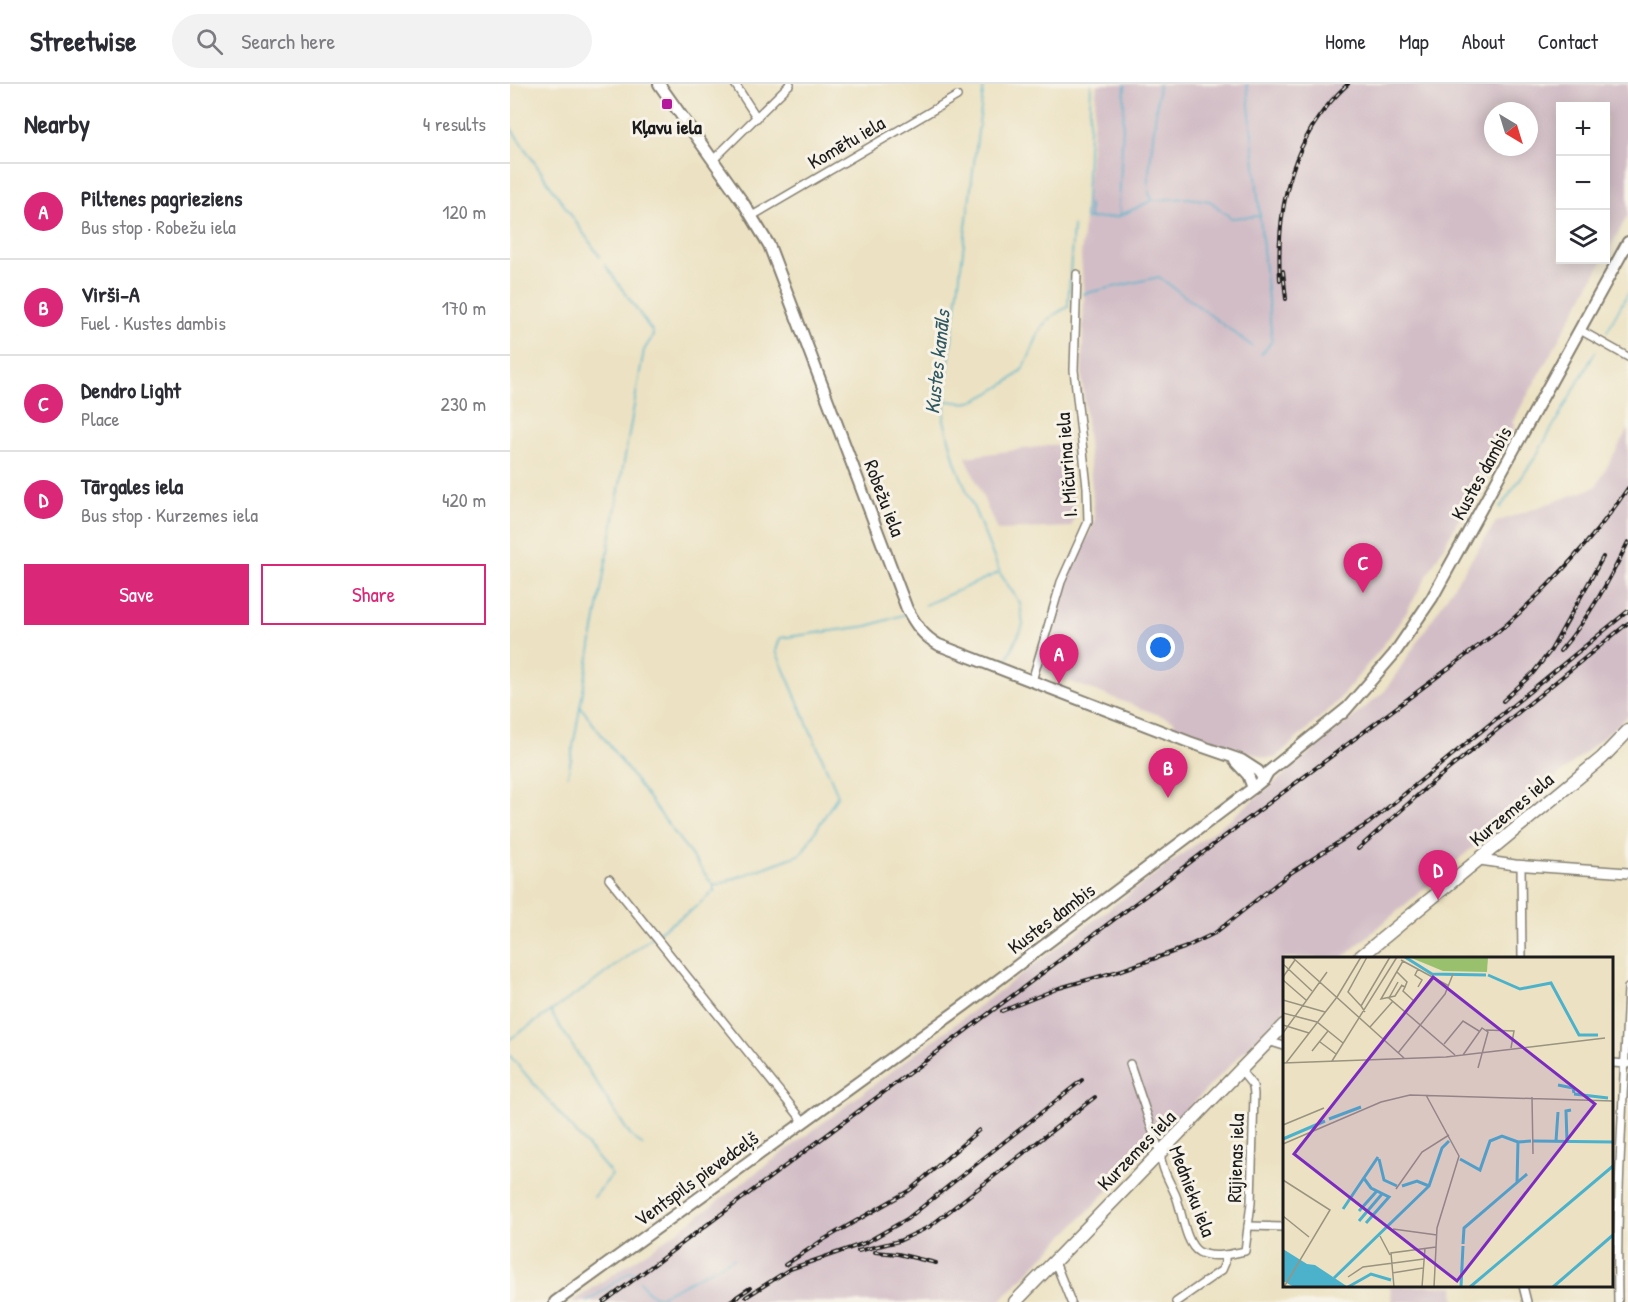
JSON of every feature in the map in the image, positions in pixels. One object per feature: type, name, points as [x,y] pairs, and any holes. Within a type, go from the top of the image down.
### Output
[{"type":"highway","name":"Kurzemes iela","points":[[1360,957],[1602,758],[1628,731]]},
{"type":"highway","name":"Kurzemes iela","points":[[1015,1302],[1283,1026]]},
{"type":"main road","name":"Robežu iela","points":[[659,84],[752,216],[769,245],[907,609],[917,627],[927,638],[939,645],[1248,764],[1264,779]]},
{"type":"main road","name":"Kustes dambis","points":[[858,1083],[1253,788],[1264,779],[1268,772],[1346,709],[1394,654],[1432,598],[1628,242]]},
{"type":"main road","name":"Robežu iela","points":[[1230,758],[1245,770],[1253,788]]},
{"type":"main road","name":"Ventspils pievedceļš","points":[[555,1302],[858,1083]]},
{"type":"street","points":[[735,84],[757,118]]},
{"type":"street","points":[[713,160],[790,84]]},
{"type":"street","name":"Komētu iela","points":[[752,216],[957,96]]},
{"type":"street","name":"I. Mičurina iela","points":[[1032,681],[1060,582],[1088,522],[1087,487],[1074,369],[1077,274]]},
{"type":"street","points":[[1580,330],[1628,357]]},
{"type":"street","points":[[1480,860],[1521,866],[1628,873]]},
{"type":"street","points":[[1521,866],[1522,957]]},
{"type":"street","points":[[609,879],[804,1122]]},
{"type":"street","points":[[1628,988],[1624,1138],[1617,1255],[1618,1302],[1628,1300]]},
{"type":"street","points":[[1268,1041],[1283,1046]]},
{"type":"street","name":"Mednieku iela","points":[[1130,1064],[1160,1153],[1161,1167],[1176,1197],[1188,1235],[1195,1248],[1210,1255],[1245,1251]]},
{"type":"street","name":"Rūjienas iela","points":[[1241,1071],[1253,1086],[1254,1094],[1251,1203],[1245,1251]]},
{"type":"street","points":[[1619,1210],[1628,1210]]},
{"type":"street","points":[[1248,1226],[1283,1227]]},
{"type":"street","points":[[1176,1302],[1222,1270],[1226,1263],[1225,1255]]},
{"type":"street","points":[[1055,1262],[1071,1302]]},
{"type":"street","points":[[1523,1287],[1527,1302]]},
{"type":"shaded area","points":[[1097,84],[1628,84],[1628,215],[1610,248],[1610,102],[1556,102],[1556,264],[1601,264],[1512,423],[1515,425],[1472,504],[1468,503],[1406,613],[1382,647],[1336,703],[1275,758],[1266,758],[1172,726],[1175,721],[1040,670],[1065,583],[1095,521],[1082,376],[1084,297],[1081,257]]},
{"type":"shaded area","points":[[1628,429],[1628,716],[1343,957],[1283,957],[1283,1011],[999,1302],[572,1302],[678,1231],[1239,812],[1385,691],[1496,522],[1596,487]]},
{"type":"shaded area","points":[[1066,443],[1075,518],[1071,527],[997,530],[966,457]]},
{"type":"shaded area","points":[[1390,1287],[1454,1287],[1455,1302],[1392,1302]]},
{"type":"waterway","name":"Kustes kanāls","points":[[984,84],[947,378],[944,420],[955,462],[1001,575],[1020,603],[1023,625],[1006,661]]},
{"type":"waterway","points":[[1091,84],[1085,219],[1117,217],[1153,200],[1188,198],[1210,201],[1231,218],[1260,216]]},
{"type":"waterway","points":[[1121,214],[1119,206],[1125,84]]},
{"type":"waterway","points":[[1153,200],[1149,194],[1148,181],[1159,84]]},
{"type":"waterway","points":[[1247,84],[1272,341],[1261,353]]},
{"type":"waterway","points":[[510,127],[600,257]]},
{"type":"waterway","points":[[1089,204],[1089,218]]},
{"type":"waterway","points":[[947,401],[970,402],[999,388],[1014,377],[1029,358],[1043,326],[1056,313],[1068,307],[1073,226]]},
{"type":"waterway","points":[[568,775],[644,350],[653,336],[652,331],[605,265]]},
{"type":"waterway","points":[[1082,294],[1159,277],[1252,346]]},
{"type":"waterway","points":[[1607,331],[1628,293]]},
{"type":"waterway","points":[[1500,508],[1535,458],[1596,351]]},
{"type":"waterway","points":[[925,605],[998,573]]},
{"type":"waterway","points":[[714,886],[801,854],[838,795],[776,651],[780,638],[868,626],[906,614]]},
{"type":"waterway","points":[[580,706],[714,886],[714,891],[692,910],[657,933]]},
{"type":"waterway","points":[[510,1039],[594,982],[652,937]]},
{"type":"waterway","points":[[550,1011],[630,1135],[643,1146]]},
{"type":"waterway","points":[[510,1056],[612,1175],[594,1197]]},
{"type":"waterway","points":[[640,1281],[649,1293],[659,1297],[734,1258]]},
{"type":"waterway","points":[[587,1302],[631,1271],[635,1274]]},
{"type":"railway","points":[[1280,280],[1281,226],[1292,174],[1313,126],[1348,84]]},
{"type":"railway","points":[[1283,271],[1286,299]]},
{"type":"railway","points":[[604,1302],[1505,626],[1571,561],[1601,526],[1628,488]]},
{"type":"railway","points":[[1560,651],[1598,599],[1628,542]]},
{"type":"railway","points":[[1503,701],[1533,673],[1551,650],[1603,557]]},
{"type":"railway","points":[[1002,1011],[1059,988],[1122,970],[1184,948],[1215,933],[1289,874],[1369,823],[1628,611]]},
{"type":"railway","points":[[1358,849],[1428,786],[1628,623]]},
{"type":"railway","points":[[746,1297],[790,1269],[865,1243],[907,1219],[1082,1080]]},
{"type":"railway","points":[[858,1251],[899,1241],[929,1227],[1095,1097]]},
{"type":"railway","points":[[785,1265],[823,1240],[910,1190],[979,1130]]},
{"type":"railway","points":[[875,1252],[898,1254],[936,1263]]},
{"type":"railway","points":[[729,1302],[750,1288]]},
{"type":"place","name":"Kļavu iela","points":[[667,104]]},
{"type":"place","name":"Dendro Light","points":[[1363,593]]},
{"type":"place","name":"Piltenes pagrieziens","points":[[1059,684]]},
{"type":"place","name":"Virši-A","points":[[1168,798]]},
{"type":"place","name":"Tārgales iela","points":[[1438,900]]}]
